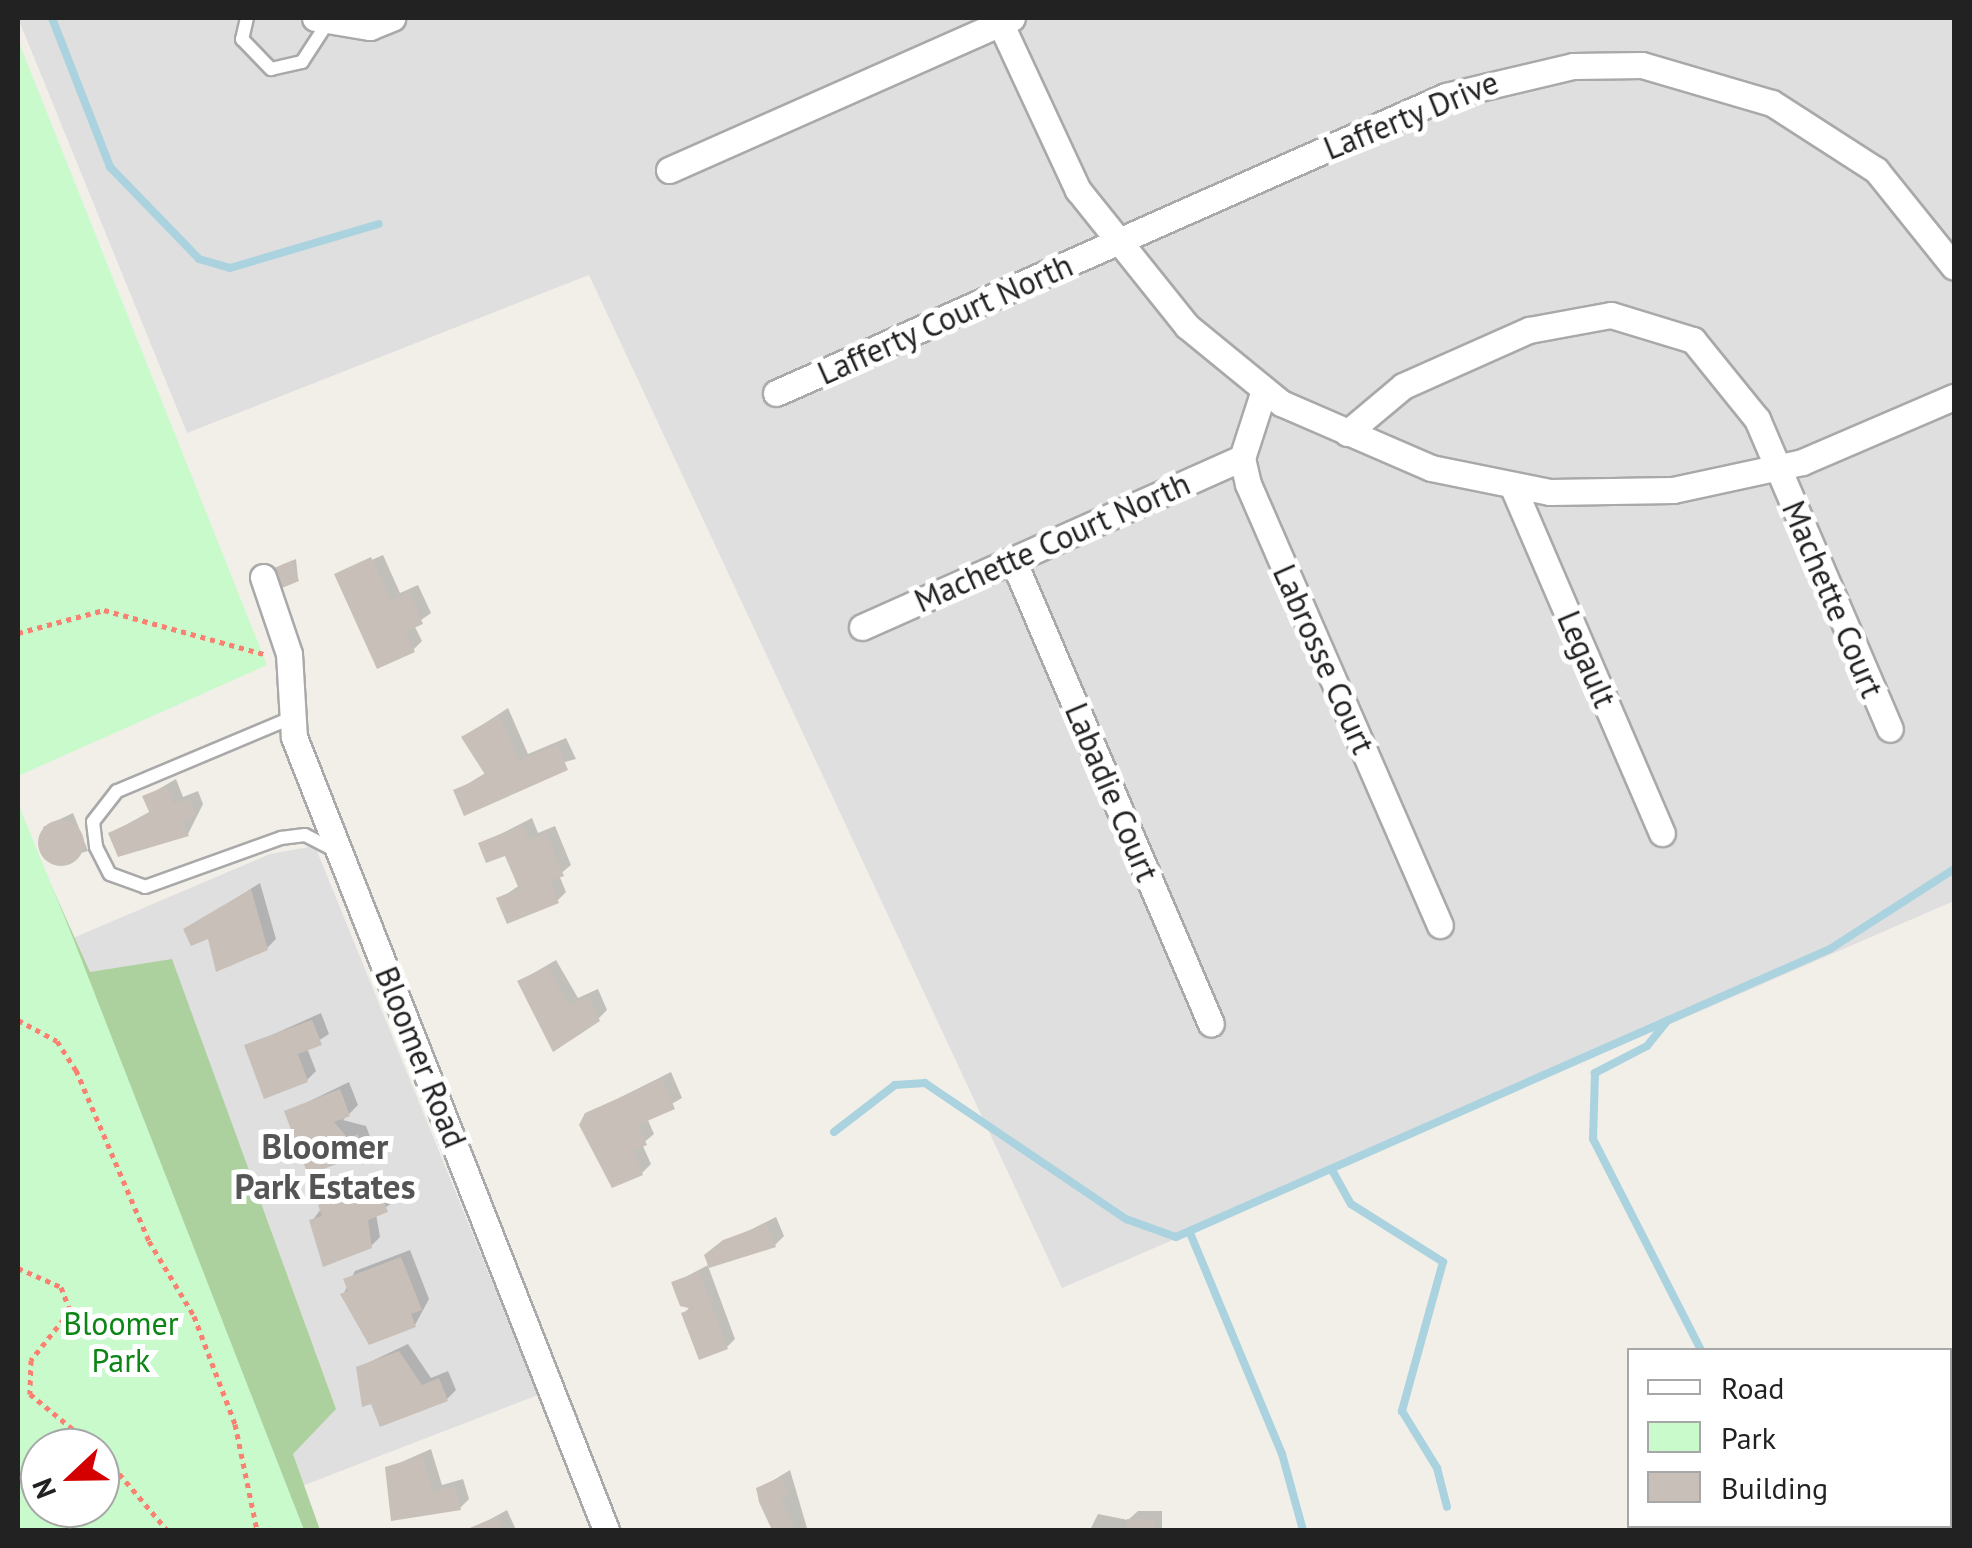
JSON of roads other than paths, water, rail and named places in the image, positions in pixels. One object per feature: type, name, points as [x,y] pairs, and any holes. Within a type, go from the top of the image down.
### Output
[{"type":"street","points":[[321,20],[370,27],[392,18]]},
{"type":"street","points":[[669,170],[1004,19],[1062,160],[1114,245],[1186,326],[1264,390],[1347,433],[1431,468],[1512,485],[1612,495],[1777,470],[1954,398]]},
{"type":"street","name":"Lafferty Drive","points":[[1114,245],[1446,96],[1512,75],[1642,65],[1772,103],[1829,134],[1919,212],[1954,267]]},
{"type":"street","name":"Lafferty Court North","points":[[776,394],[1114,245]]},
{"type":"street","name":"Machette Court","points":[[1347,433],[1402,386],[1529,330],[1610,315],[1693,340],[1741,390],[1890,730]]},
{"type":"street","points":[[1242,458],[1264,390]]},
{"type":"street","name":"Machette Court North","points":[[862,627],[1242,458]]},
{"type":"street","name":"Labrosse Court","points":[[1242,458],[1440,925]]},
{"type":"street","name":"Legault","points":[[1512,485],[1662,834]]},
{"type":"street","name":"Labadie Court","points":[[1012,560],[1212,1024]]},
{"type":"street","name":"Bloomer Road","points":[[263,577],[293,686],[291,718],[340,853],[606,1530]]},
{"type":"lane","points":[[246,18],[242,40],[271,70],[302,62],[321,20]]},
{"type":"lane","points":[[291,718],[118,791],[93,822],[96,847],[110,874],[144,887],[281,838],[305,835],[340,853]]},
{"type":"waterway","points":[[52,18],[110,167],[199,259],[230,268],[379,224]]},
{"type":"waterway","points":[[834,1132],[895,1085],[925,1083],[1126,1219],[1176,1237],[1830,949],[1954,869]]},
{"type":"waterway","points":[[1668,1020],[1647,1046],[1595,1073],[1593,1139],[1700,1348]]},
{"type":"waterway","points":[[1332,1170],[1351,1204],[1443,1262],[1402,1411],[1437,1468],[1447,1507]]},
{"type":"waterway","points":[[1190,1233],[1282,1454],[1303,1530]]},
{"type":"district","name":"Bloomer Park Estates","points":[[325,1166]]},
{"type":"park label","name":"Bloomer Park","points":[[121,1342]]}]
